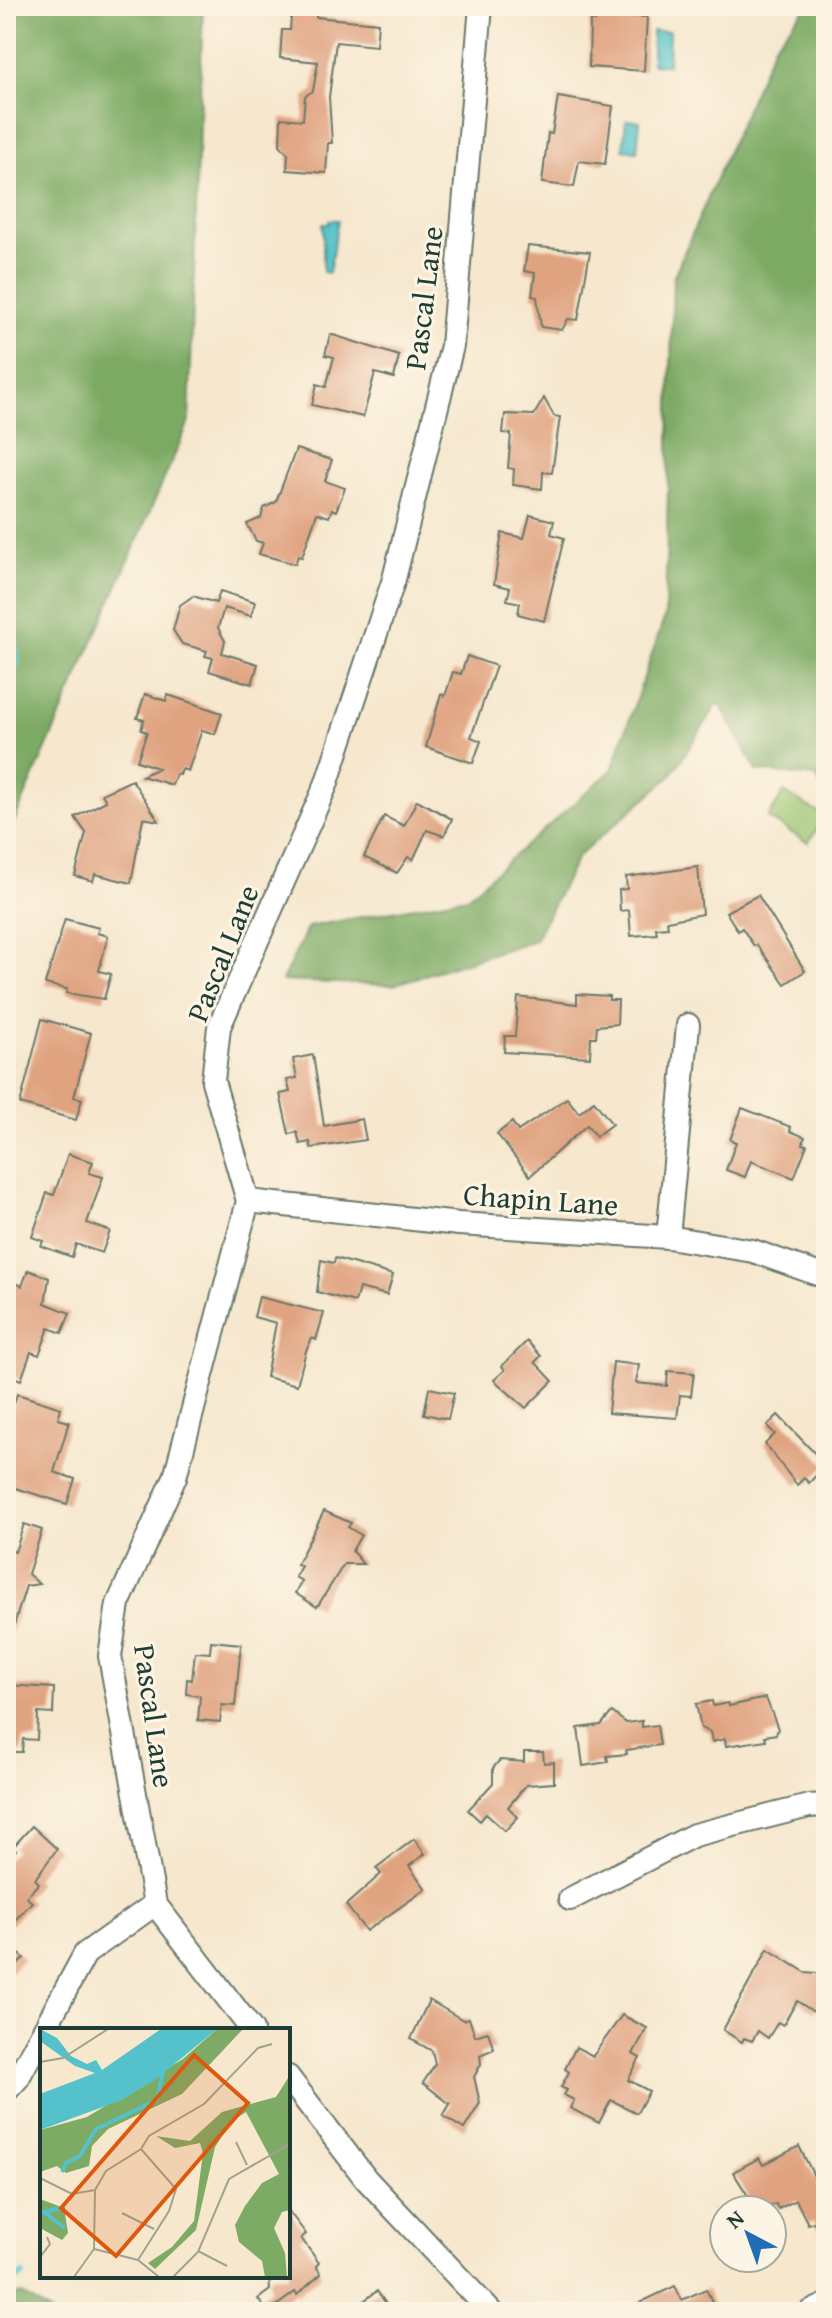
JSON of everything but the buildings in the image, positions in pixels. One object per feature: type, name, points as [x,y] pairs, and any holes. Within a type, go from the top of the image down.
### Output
[{"type":"street","name":"Pascal Lane","points":[[250,2028],[155,1904],[110,1656],[118,1604],[175,1477],[248,1201],[213,1081],[219,1027],[322,797],[394,579],[452,346],[481,6]]},
{"type":"street","points":[[668,1237],[688,1025]]},
{"type":"street","name":"Chapin Lane","points":[[248,1201],[459,1224],[668,1237],[753,1251],[826,1277]]},
{"type":"street","points":[[570,1899],[694,1835],[809,1806],[826,1805]]},
{"type":"street","points":[[45,2028],[85,1954],[155,1904]]},
{"type":"street","points":[[6,2091],[18,2078],[40,2038]]},
{"type":"street","points":[[290,2080],[366,2179],[491,2312]]},
{"type":"street","points":[[811,2312],[826,2305]]},
{"type":"green space","points":[[6,6],[203,6],[189,422],[6,840]]},
{"type":"green space","points":[[807,6],[826,6],[826,796],[816,777],[757,771],[719,702],[670,777],[578,856],[535,940],[393,985],[282,981],[308,927],[467,897],[612,770],[665,616],[673,278],[774,45]]},
{"type":"green space","points":[[784,792],[825,817],[808,843],[768,818]]},
{"type":"green space","points":[[22,2294],[50,2312],[6,2312],[6,2298]]},
{"type":"water","points":[[652,31],[669,31],[668,65],[652,64]]},
{"type":"water","points":[[626,120],[640,121],[637,151],[623,149]]},
{"type":"water","points":[[329,220],[338,220],[329,273],[323,272],[323,224],[329,224]]},
{"type":"waterway","points":[[6,590],[18,662],[6,682]]},
{"type":"waterway","points":[[6,2285],[23,2275]]}]
